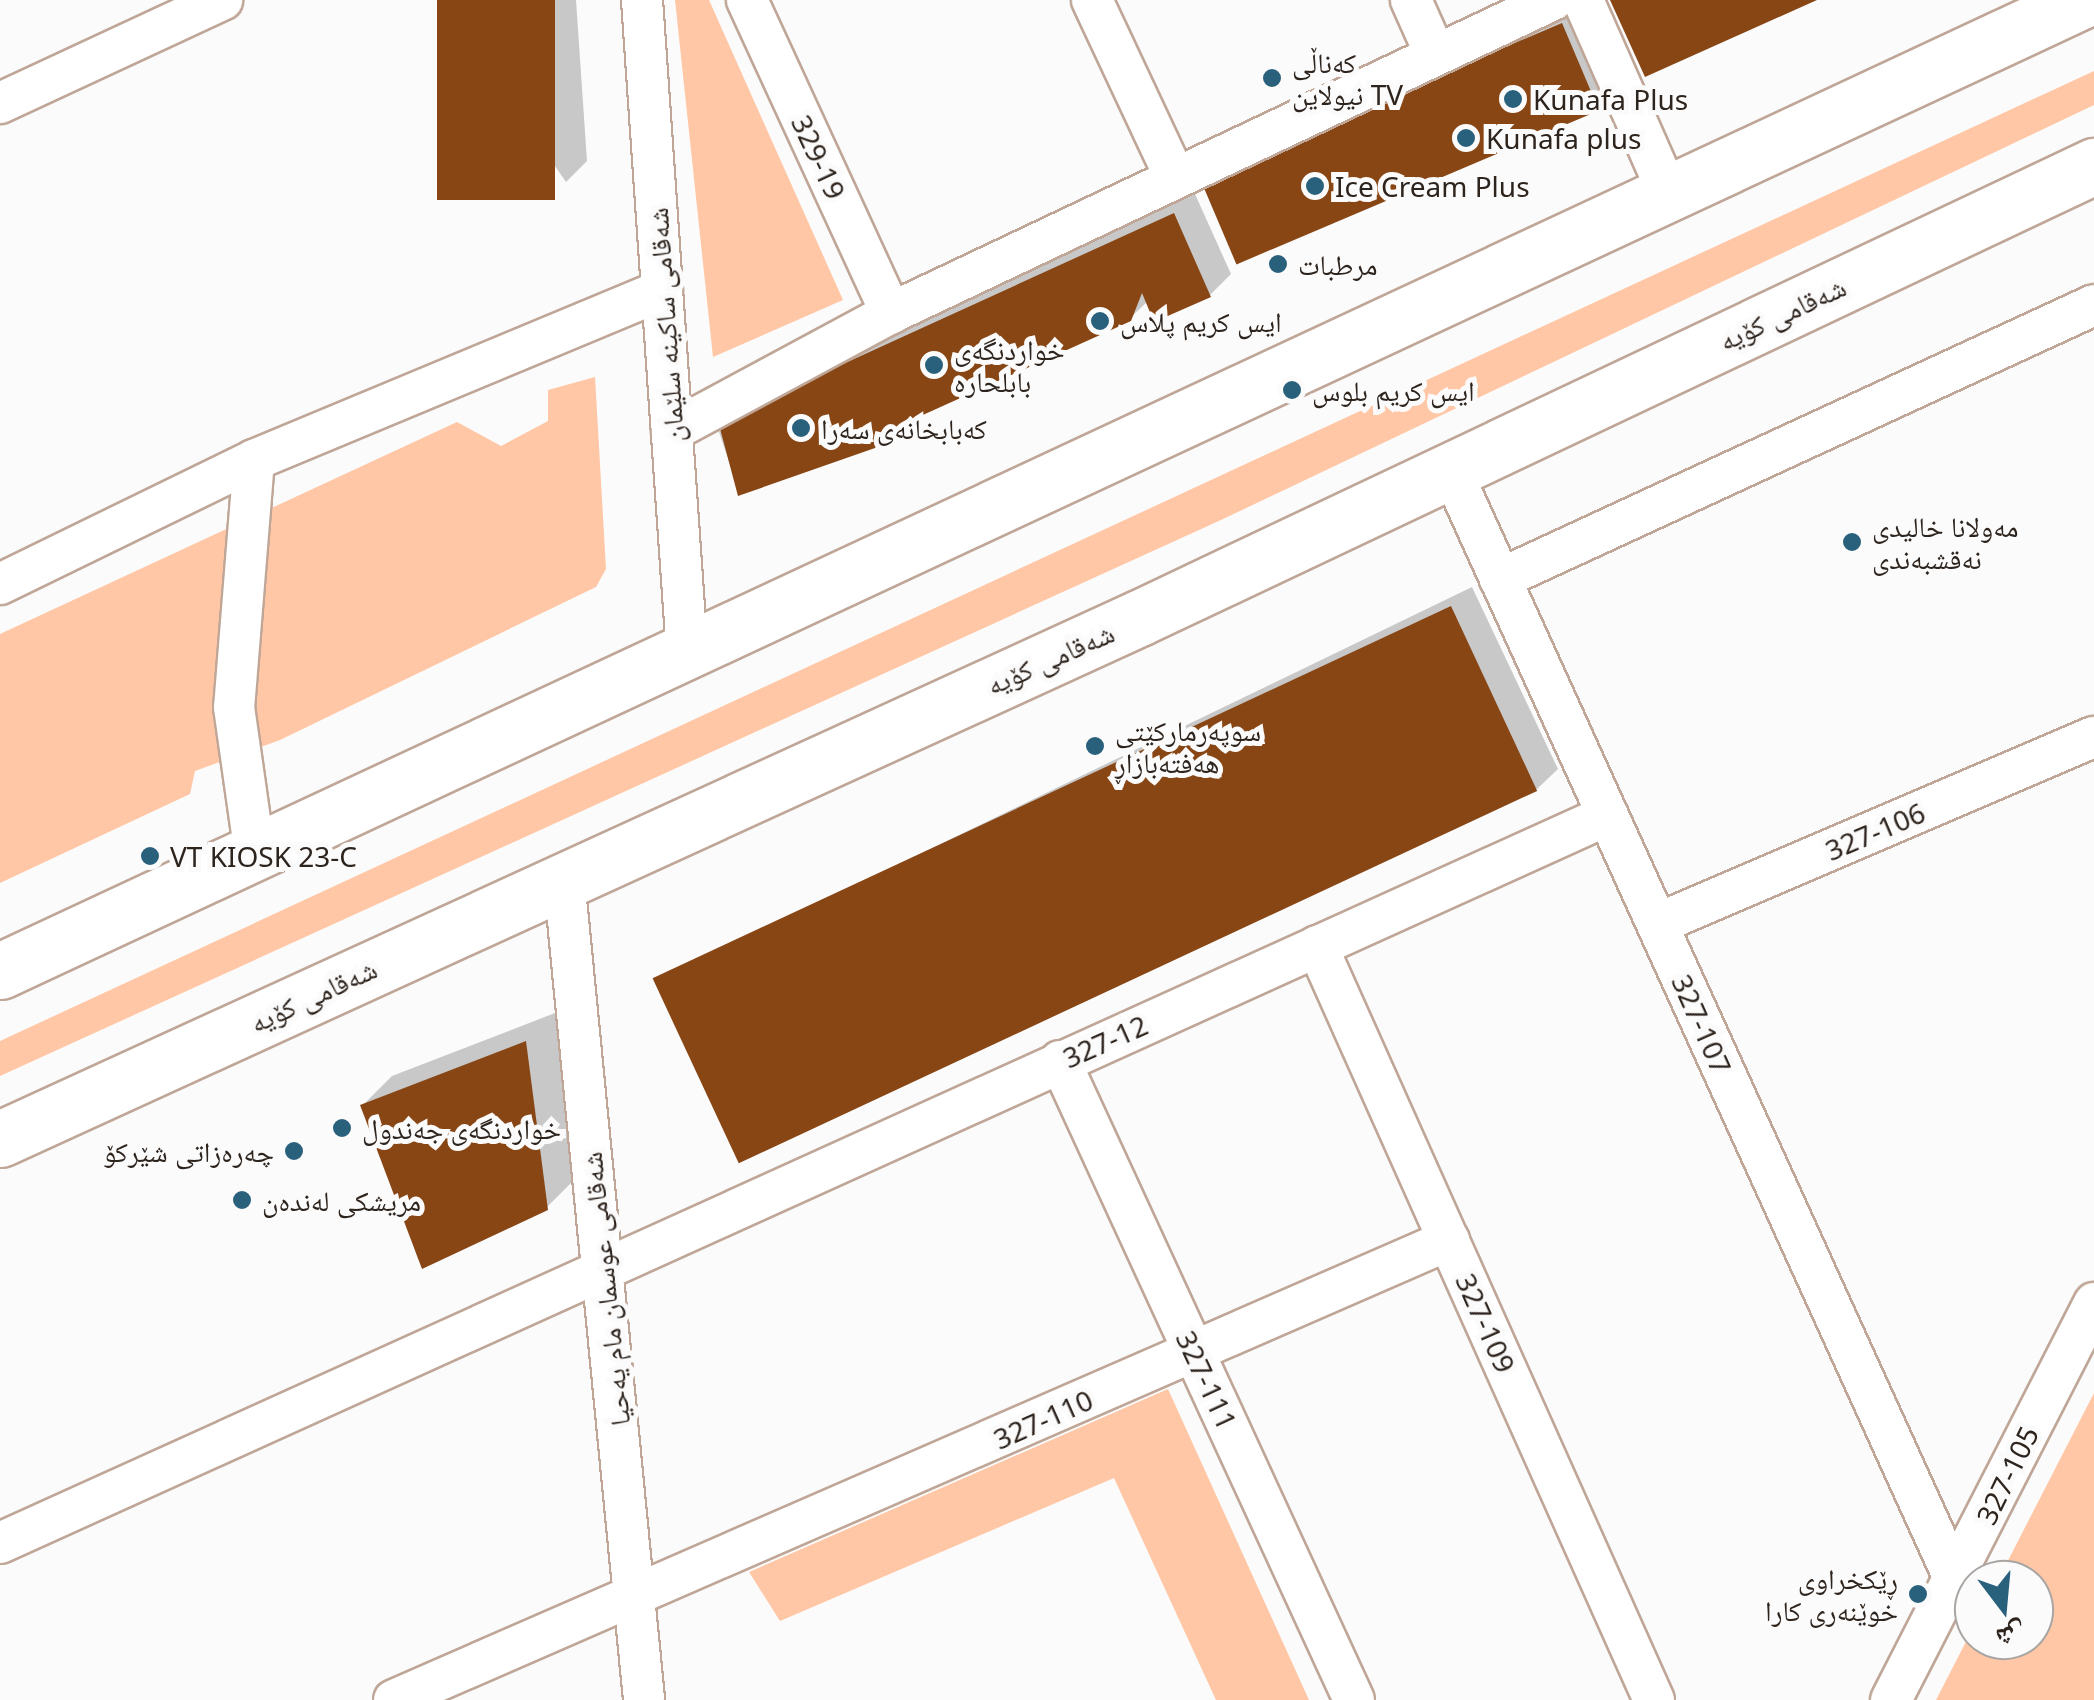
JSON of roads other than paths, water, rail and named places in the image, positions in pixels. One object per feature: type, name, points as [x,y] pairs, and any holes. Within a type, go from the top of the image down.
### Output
[{"type":"highway","points":[[0,971],[254,848],[687,651],[2083,0]]},
{"type":"highway","name":"شەقامی کۆیە","points":[[0,1139],[2092,167]]},
{"type":"street","points":[[0,102],[222,0]]},
{"type":"street","name":"شەقامی ساکینە سلێمان","points":[[642,0],[687,651]]},
{"type":"street","name":"329-19","points":[[746,0],[891,314]]},
{"type":"street","points":[[1092,0],[1175,177]]},
{"type":"street","points":[[1411,0],[1435,54]]},
{"type":"street","points":[[672,431],[891,314],[1553,0]]},
{"type":"street","points":[[1583,0],[1668,193]]},
{"type":"street","points":[[0,584],[254,460],[662,290]]},
{"type":"street","points":[[1500,579],[2094,304]]},
{"type":"street","points":[[254,460],[234,707],[254,848]]},
{"type":"street","name":"327-107","points":[[1450,468],[1954,1578]]},
{"type":"street","name":"327-106","points":[[1657,924],[2094,737]]},
{"type":"street","name":"327-12","points":[[0,1542],[602,1266],[1608,816]]},
{"type":"street","name":"شەقامی عوسمان مام یەحیا","points":[[564,879],[644,1700]]},
{"type":"street","name":"327-109","points":[[1317,946],[1654,1700]]},
{"type":"street","name":"327-111","points":[[1060,1061],[1354,1700]]},
{"type":"street","name":"327-110","points":[[394,1700],[1449,1240]]},
{"type":"street","name":"327-105","points":[[1965,1560],[2094,1303]]},
{"type":"street","name":"327-105","points":[[1891,1700],[1954,1582]]},
{"type":"place","name":"کەناڵی نیولاین TV","points":[[1272,78]]},
{"type":"place","name":"Kunafa Plus","points":[[1513,99]]},
{"type":"place","name":"Kunafa plus","points":[[1466,138]]},
{"type":"place","name":"Ice Cream Plus","points":[[1315,186]]},
{"type":"place","name":"مرطبات","points":[[1278,264]]},
{"type":"place","name":"ايس كريم پلاس","points":[[1100,321]]},
{"type":"place","name":"خواردنگەی بابلحارە","points":[[934,365]]},
{"type":"place","name":"ايس كريم بلوس","points":[[1292,390]]},
{"type":"place","name":"کەبابخانەی سەرا","points":[[801,428]]},
{"type":"place","name":"مەولانا خالیدی نەقشبەندی","points":[[1852,542]]},
{"type":"place","name":"سوپەرمارکێتی هەفتەبازاڕ","points":[[1095,746]]},
{"type":"place","name":"VT KIOSK 23-C","points":[[150,856]]},
{"type":"place","name":"خواردنگەی جەندول","points":[[342,1128]]},
{"type":"place","name":"چەرەزاتی شێرکۆ","points":[[294,1151]]},
{"type":"place","name":"مریشکی لەندەن","points":[[242,1200]]},
{"type":"place","name":"ڕێكخراوی خوێنەری كارا","points":[[1918,1594]]}]
